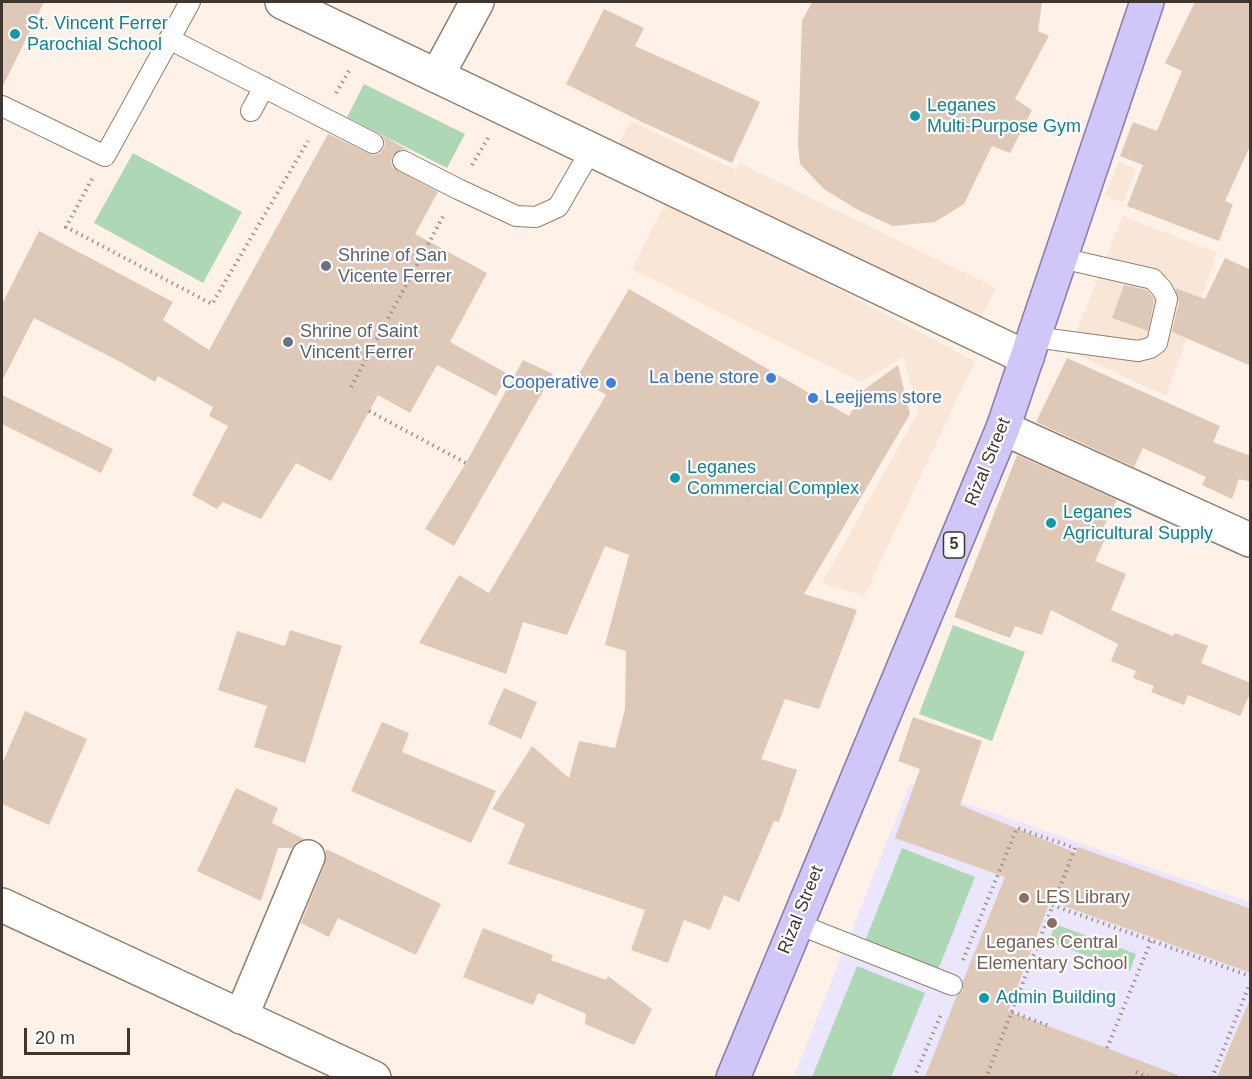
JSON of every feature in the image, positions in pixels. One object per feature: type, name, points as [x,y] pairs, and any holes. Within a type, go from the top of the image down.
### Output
[{"type":"main road","name":"Rizal Street","points":[[733,1077],[795,923],[1003,428],[1147,2]]},
{"type":"street","points":[[282,2],[591,150],[1031,348]]},
{"type":"street","points":[[437,76],[477,2]]},
{"type":"street","points":[[1003,428],[1251,540]]},
{"type":"street","points":[[242,1017],[308,857]]},
{"type":"street","points":[[2,905],[375,1077]]},
{"type":"lane","points":[[2,106],[105,156],[190,2]]},
{"type":"lane","points":[[169,39],[373,143]]},
{"type":"lane","points":[[251,111],[264,87]]},
{"type":"lane","points":[[403,161],[516,216],[536,217],[558,207],[591,150]]},
{"type":"lane","points":[[1031,348],[1138,351],[1150,348],[1157,343],[1167,299],[1153,279],[1061,258]]},
{"type":"lane","points":[[795,923],[952,985]]},
{"type":"path","points":[[105,156],[66,227],[212,304],[366,41]]},
{"type":"path","points":[[351,387],[458,189],[506,109]]},
{"type":"path","points":[[369,411],[466,463]]},
{"type":"path","points":[[915,1077],[1017,828],[1075,848],[986,1077]]},
{"type":"path","points":[[1052,905],[1251,976]]},
{"type":"path","points":[[1107,1048],[1151,941]]},
{"type":"path","points":[[1212,1077],[1251,983]]},
{"type":"path","points":[[1012,1012],[1049,1026]]},
{"type":"path","points":[[1136,1072],[1149,1077]]},
{"type":"shaded area","points":[[630,121],[736,170],[739,163],[996,288],[981,318],[618,146]]},
{"type":"shaded area","points":[[1119,162],[1136,169],[1123,203],[1105,195]]},
{"type":"shaded area","points":[[667,200],[975,361],[864,596],[822,583],[919,411],[903,357],[861,382],[632,269]]},
{"type":"shaded area","points":[[1123,216],[1217,253],[1166,396],[1069,351]]},
{"type":"shaded area","name":"Leganes Central Elementary School","points":[[910,784],[1250,902],[1250,1077],[793,1078]]},
{"type":"green space","points":[[364,84],[465,134],[447,168],[347,117]]},
{"type":"green space","points":[[133,153],[242,212],[203,283],[94,223]]},
{"type":"green space","points":[[953,625],[1025,652],[992,741],[919,714]]},
{"type":"green space","points":[[902,848],[975,877],[938,970],[865,941]]},
{"type":"green space","points":[[1055,924],[1136,954],[1130,971],[1049,942]]},
{"type":"green space","points":[[857,966],[925,993],[891,1077],[812,1077]]},
{"type":"building","name":"St. Vincent Ferrer Parochial School","points":[[2,2],[44,2],[2,88]]},
{"type":"building","name":"Leganes Multi-Purpose Gym","points":[[812,2],[1042,2],[1038,31],[1049,36],[1015,99],[1032,110],[1010,153],[992,146],[964,204],[935,222],[893,226],[858,210],[824,189],[800,164],[798,145],[802,21]]},
{"type":"building","points":[[1195,2],[1251,2],[1251,144],[1225,201],[1233,204],[1219,241],[1127,206],[1143,165],[1120,156],[1133,122],[1157,131],[1182,71],[1165,63]]},
{"type":"building","points":[[604,9],[644,28],[635,46],[760,102],[732,163],[566,84]]},
{"type":"building","points":[[328,134],[373,155],[380,153],[384,148],[385,142],[382,135],[408,150],[402,149],[393,155],[391,162],[393,168],[438,192],[415,234],[487,273],[450,342],[508,374],[496,396],[437,365],[410,413],[378,395],[331,481],[296,463],[261,519],[223,502],[217,509],[192,495],[228,426],[209,416],[213,407],[158,376],[155,382],[34,318],[2,381],[2,304],[39,231],[173,302],[163,320],[209,350]]},
{"type":"building","points":[[1225,258],[1251,270],[1251,366],[1172,332],[1179,302],[1175,288],[1205,299]]},
{"type":"building","points":[[1124,285],[1147,290],[1152,296],[1154,301],[1148,331],[1112,318]]},
{"type":"building","points":[[629,289],[849,416],[865,389],[898,365],[910,414],[804,594],[857,610],[819,709],[785,699],[761,759],[797,770],[779,822],[774,821],[739,902],[724,895],[710,930],[684,920],[668,963],[631,950],[645,910],[508,864],[525,824],[492,809],[532,746],[569,778],[579,741],[615,748],[625,709],[626,651],[605,645],[629,555],[605,546],[567,635],[523,622],[506,674],[419,643],[459,575],[489,593],[606,395],[577,377]]},
{"type":"building","points":[[1067,358],[1220,426],[1213,442],[1251,456],[1251,482],[1239,479],[1232,499],[1202,485],[1206,477],[1143,448],[1134,467],[1036,422]]},
{"type":"building","points":[[523,360],[553,374],[454,546],[425,529],[466,463]]},
{"type":"building","points":[[2,395],[113,449],[101,473],[2,424]]},
{"type":"building","points":[[1017,455],[1117,500],[1102,530],[1108,532],[1095,561],[1126,574],[1111,610],[1173,636],[1175,633],[1208,646],[1201,663],[1251,683],[1251,691],[1240,716],[1188,695],[1184,705],[1151,692],[1154,686],[1133,678],[1136,671],[1111,661],[1118,644],[1051,610],[1042,635],[1015,626],[1010,638],[954,617]]},
{"type":"building","points":[[290,630],[342,646],[305,763],[254,747],[267,706],[218,690],[237,631],[285,646]]},
{"type":"building","points":[[504,688],[537,702],[521,739],[488,724]]},
{"type":"building","points":[[25,711],[87,739],[49,825],[2,804],[2,764]]},
{"type":"building","points":[[913,717],[982,741],[960,805],[1076,853],[1078,847],[1251,909],[1251,973],[1050,901],[1008,1011],[1178,1075],[1177,1077],[925,1077],[957,995],[963,990],[963,981],[1005,877],[895,838],[920,769],[898,761]]},
{"type":"building","points":[[382,722],[409,733],[402,752],[496,791],[471,843],[351,791]]},
{"type":"building","points":[[236,788],[278,808],[272,823],[304,839],[292,848],[278,848],[261,901],[197,871]]},
{"type":"building","points":[[326,849],[441,904],[416,955],[338,918],[329,937],[301,923],[325,864]]},
{"type":"building","points":[[483,928],[553,955],[551,960],[606,980],[608,976],[652,1009],[634,1045],[585,1024],[586,1014],[538,993],[533,1005],[463,977]]},
{"type":"building","points":[[1250,999],[1251,1077],[1217,1077]]},
{"type":"place","name":"St. Vincent Ferrer Parochial School","points":[[15,34]]},
{"type":"place","name":"Leganes Multi-Purpose Gym","points":[[915,116]]},
{"type":"place","name":"Shrine of San Vicente Ferrer","points":[[326,266]]},
{"type":"place","name":"Shrine of Saint Vincent Ferrer","points":[[288,342]]},
{"type":"place","name":"La bene store","points":[[771,378]]},
{"type":"place","name":"Cooperative","points":[[611,383]]},
{"type":"place","name":"Leejjems store","points":[[813,398]]},
{"type":"place","name":"Leganes Commercial Complex","points":[[675,478]]},
{"type":"place","name":"Leganes Agricultural Supply","points":[[1051,523]]},
{"type":"place","name":"LES Library","points":[[1024,898]]},
{"type":"place","name":"Leganes Central Elementary School","points":[[1052,923]]},
{"type":"place","name":"Admin Building","points":[[984,998]]}]
